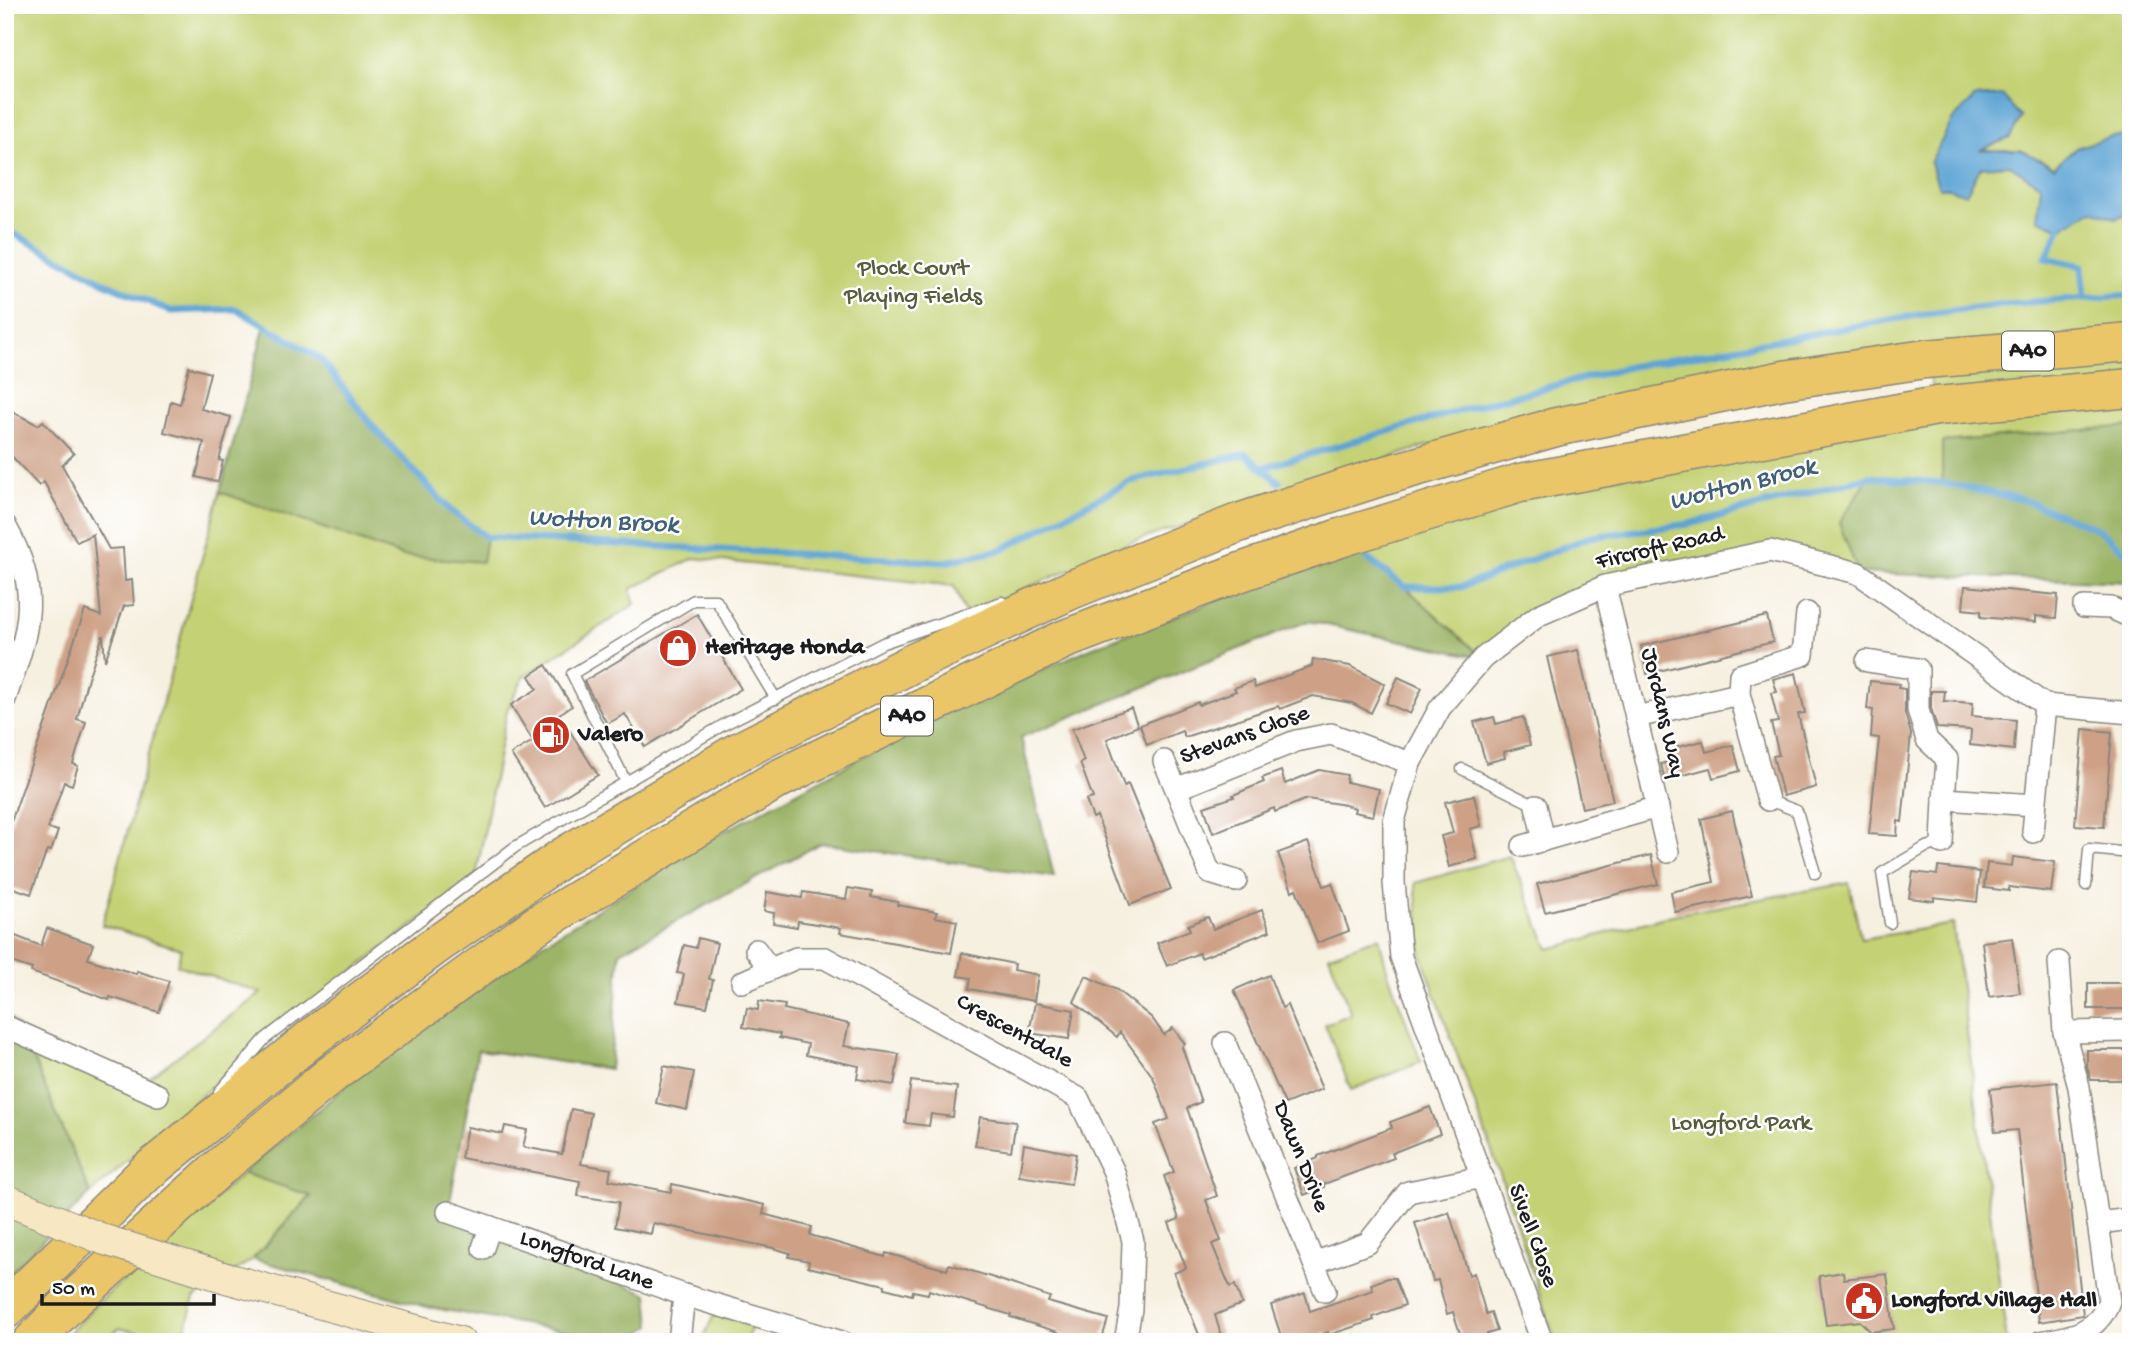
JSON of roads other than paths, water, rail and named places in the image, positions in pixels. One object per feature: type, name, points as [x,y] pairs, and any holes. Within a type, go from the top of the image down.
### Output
[{"type":"highway","name":"A40","points":[[5,1310],[147,1172],[314,1036],[432,948],[564,857],[724,760],[925,657],[1073,589],[1238,523],[1380,477],[1556,427],[1783,380],[1925,359],[2131,342]]},
{"type":"highway","name":"A40","points":[[32,1342],[157,1223],[322,1082],[538,924],[776,780],[1063,640],[1238,573],[1343,537],[1520,483],[1937,406],[2131,388]]},
{"type":"street","points":[[5,525],[18,547],[30,594],[25,642],[5,699]]},
{"type":"street","name":"Fircroft Road","points":[[1483,1177],[1401,957],[1394,883],[1394,821],[1410,763],[1440,708],[1483,658],[1539,615],[1605,586],[1770,551],[1858,573],[2045,705],[2131,713]]},
{"type":"street","name":"Jordans Way","points":[[1605,586],[1668,852]]},
{"type":"street","points":[[2084,607],[2111,608],[2131,617]]},
{"type":"street","points":[[1768,800],[1739,694],[1740,675],[1803,655],[1807,613]]},
{"type":"street","points":[[1867,661],[1918,669],[1918,710],[1927,740],[1947,759],[1942,844]]},
{"type":"street","points":[[1636,717],[1739,694]]},
{"type":"street","points":[[2033,832],[2045,705]]},
{"type":"street","name":"Stevans Close","points":[[1176,789],[1296,741],[1331,734],[1410,763]]},
{"type":"street","name":"Stevans Close","points":[[1164,761],[1176,789],[1205,882],[1236,881]]},
{"type":"street","points":[[1944,799],[2035,805]]},
{"type":"street","points":[[1536,806],[1544,840]]},
{"type":"street","points":[[1523,846],[1658,807]]},
{"type":"street","points":[[756,950],[770,969]]},
{"type":"street","name":"Crescentdale","points":[[742,982],[796,958],[825,958],[1078,1098],[1114,1172],[1132,1241],[1130,1309],[1125,1342]]},
{"type":"street","points":[[2040,1342],[2080,1334],[2092,1327],[2105,1311],[2109,1301],[2079,1087],[2064,1032],[2059,962]]},
{"type":"street","points":[[5,1026],[158,1095]]},
{"type":"street","points":[[2064,1032],[2131,1031]]},
{"type":"street","name":"Dawn Drive","points":[[1225,1043],[1325,1291]]},
{"type":"street","name":"Sivell Close","points":[[1314,1263],[1368,1243],[1408,1192],[1483,1177],[1540,1336],[1539,1342]]},
{"type":"street","points":[[7,1200],[105,1240],[226,1278],[460,1342]]},
{"type":"street","name":"Longford Lane","points":[[447,1212],[684,1294],[772,1332],[842,1342]]},
{"type":"street","points":[[2098,1223],[2131,1219]]},
{"type":"street","name":"Longford Lane","points":[[483,1248],[490,1227]]},
{"type":"street","name":"Longford Lane","points":[[679,1342],[684,1294]]},
{"type":"lane","points":[[1057,583],[1238,523]]},
{"type":"lane","points":[[211,1101],[265,1039],[515,847],[725,724],[883,643],[1018,597]]},
{"type":"lane","points":[[626,782],[572,674],[694,600],[716,600],[776,699]]},
{"type":"lane","points":[[1462,769],[1536,806]]},
{"type":"lane","points":[[1768,800],[1797,811],[1815,873]]},
{"type":"lane","points":[[1890,923],[1882,873],[1926,847],[1942,844]]},
{"type":"lane","points":[[2086,885],[2090,849],[2131,853]]},
{"type":"lane","points":[[147,1172],[202,1111]]},
{"type":"water","points":[[2002,95],[2021,117],[2010,138],[1980,150],[2021,150],[2054,167],[2076,148],[2112,136],[2131,135],[2131,213],[2115,218],[2092,210],[2060,229],[2037,219],[2041,186],[2010,165],[1981,167],[1966,194],[1939,188],[1930,163],[1953,119],[1975,97]]},
{"type":"waterway","name":"Wotton Brook","points":[[5,229],[108,284],[171,311],[236,309],[320,358],[375,429],[450,510],[486,537],[944,562],[1001,550],[1131,481],[1246,454],[1279,482]]},
{"type":"waterway","points":[[2060,229],[2046,258],[2082,266],[2085,298]]},
{"type":"waterway","points":[[1262,468],[1486,403],[1633,366],[1912,316],[2004,304],[2131,295]]},
{"type":"waterway","name":"Wotton Brook","points":[[1366,558],[1405,587],[1461,587],[1590,537],[1689,524],[1869,477],[1943,483],[2021,499],[2098,529],[2131,556]]},
{"type":"place","name":"Heritage Honda","points":[[678,648]]},
{"type":"place","name":"Valero","points":[[551,735]]},
{"type":"place","name":"Longford Village Hall","points":[[1864,1301]]},
{"type":"park label","name":"Plock Court Playing Fields","points":[[913,283]]},
{"type":"park label","name":"Longford Park","points":[[1741,1124]]}]
